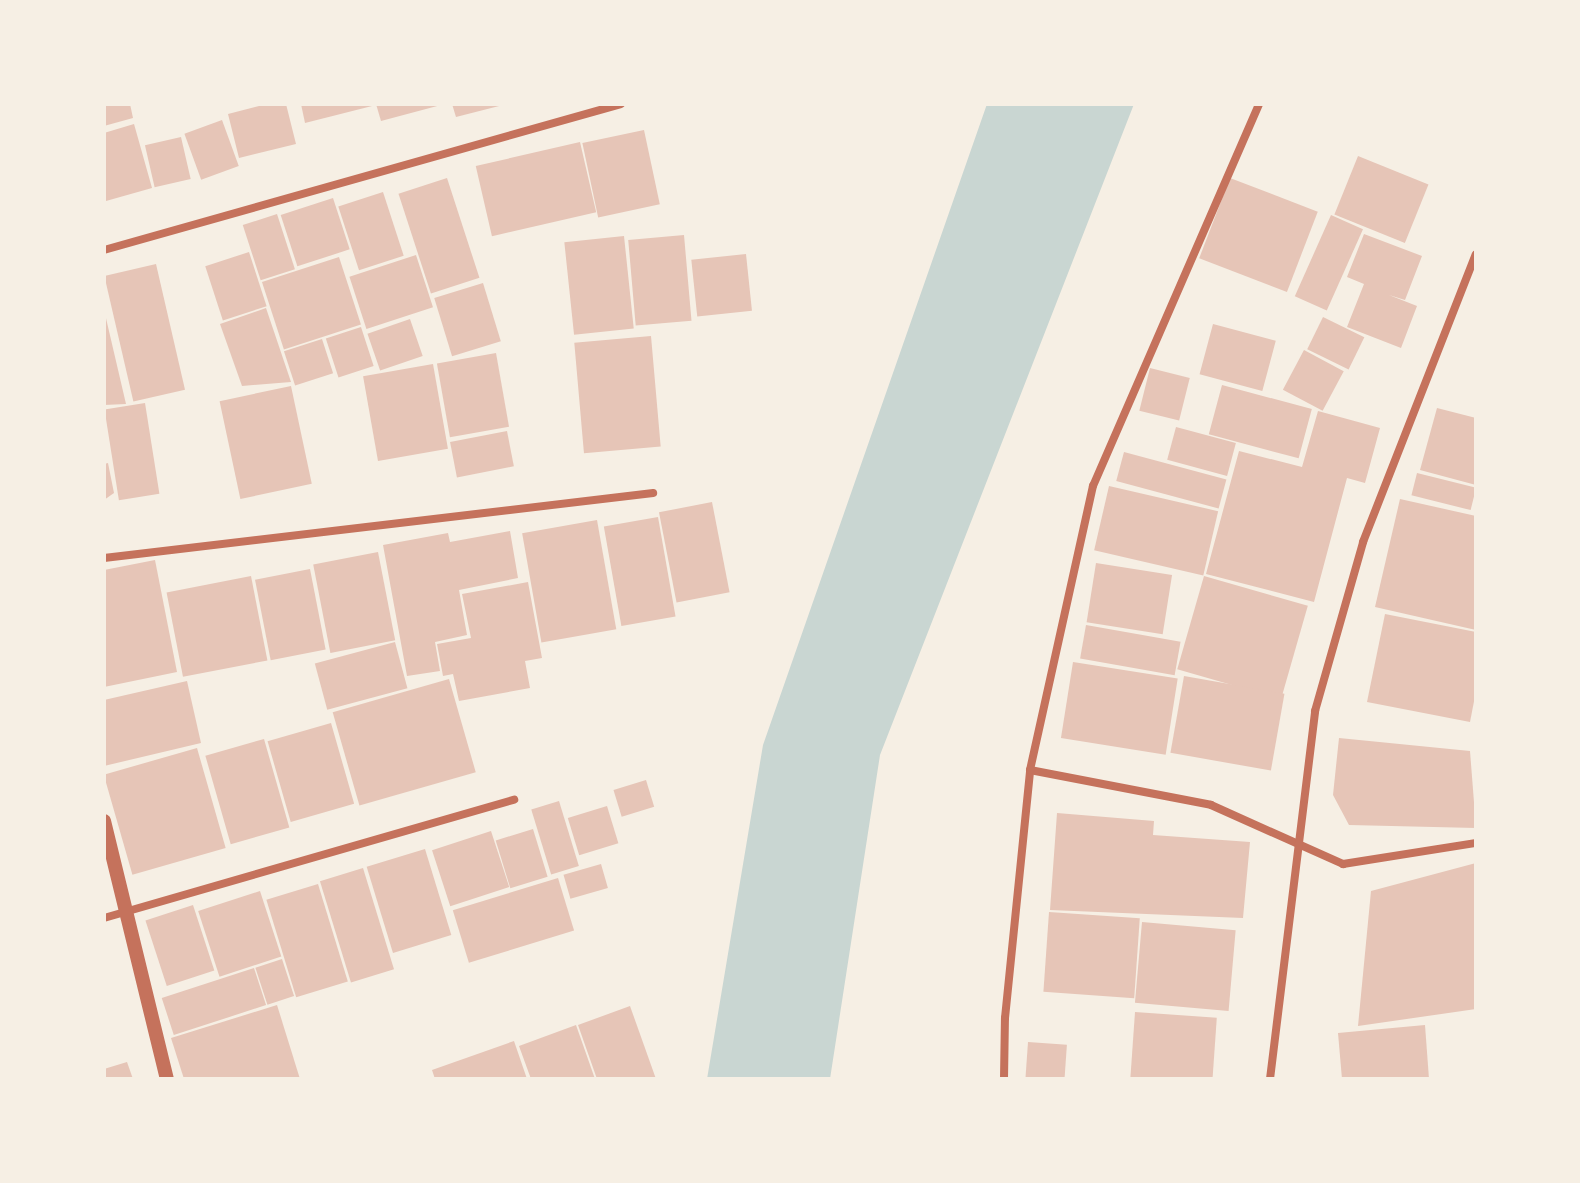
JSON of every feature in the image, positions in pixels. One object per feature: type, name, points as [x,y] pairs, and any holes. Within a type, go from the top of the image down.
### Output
[{"type":"street","points":[[104,250],[621,104]]},
{"type":"street","points":[[1004,1079],[1005,1018],[1030,770],[1093,486],[1259,104]]},
{"type":"street","points":[[1270,1079],[1295,839],[1315,711],[1363,542],[1476,254]]},
{"type":"street","points":[[104,558],[653,493]]},
{"type":"street","points":[[1030,770],[1211,805],[1295,839],[1343,864],[1476,843]]},
{"type":"street","points":[[104,918],[514,800]]},
{"type":"street","points":[[104,821],[167,1079]]},
{"type":"shaded area","points":[[987,104],[1134,104],[880,755],[830,1079],[707,1079],[763,745]]},
{"type":"building","points":[[104,104],[130,104],[133,118],[104,126]]},
{"type":"building","points":[[267,104],[286,104],[296,144],[239,158],[228,114]]},
{"type":"building","points":[[301,104],[376,104],[376,105],[305,123]]},
{"type":"building","points":[[376,104],[441,104],[441,105],[381,121]]},
{"type":"building","points":[[452,104],[503,104],[503,105],[456,117]]},
{"type":"building","points":[[222,120],[239,166],[201,180],[184,134]]},
{"type":"building","points":[[134,124],[152,188],[106,201],[104,133]]},
{"type":"building","points":[[644,130],[660,204],[598,217],[582,143]]},
{"type":"building","points":[[181,137],[191,179],[155,187],[145,145]]},
{"type":"building","points":[[580,142],[596,212],[492,236],[476,166]]},
{"type":"building","points":[[1358,156],[1428,184],[1405,243],[1334,214]]},
{"type":"building","points":[[447,178],[479,278],[431,294],[398,194]]},
{"type":"building","points":[[1230,178],[1318,212],[1287,292],[1199,258]]},
{"type":"building","points":[[383,192],[404,256],[359,270],[338,207]]},
{"type":"building","points":[[333,198],[350,249],[297,266],[281,215]]},
{"type":"building","points":[[277,214],[295,269],[261,280],[243,225]]},
{"type":"building","points":[[1331,215],[1363,229],[1327,311],[1295,296]]},
{"type":"building","points":[[1364,234],[1422,256],[1405,300],[1389,295],[1417,306],[1401,348],[1347,327],[1364,284],[1347,277]]},
{"type":"building","points":[[684,235],[691,321],[636,326],[628,240]]},
{"type":"building","points":[[624,236],[634,328],[574,335],[564,242]]},
{"type":"building","points":[[249,252],[267,306],[223,320],[205,266]]},
{"type":"building","points":[[746,254],[752,311],[697,316],[691,260]]},
{"type":"building","points":[[416,255],[433,307],[366,329],[349,277]]},
{"type":"building","points":[[339,257],[361,325],[284,350],[262,282]]},
{"type":"building","points":[[156,264],[185,390],[133,402],[104,276]]},
{"type":"building","points":[[483,283],[501,341],[452,356],[434,298]]},
{"type":"building","points":[[266,308],[291,382],[242,386],[220,324]]},
{"type":"building","points":[[105,314],[126,404],[104,405]]},
{"type":"building","points":[[1323,317],[1364,337],[1349,370],[1307,349]]},
{"type":"building","points":[[410,319],[423,356],[380,371],[367,334]]},
{"type":"building","points":[[1213,324],[1276,341],[1262,391],[1200,374]]},
{"type":"building","points":[[361,327],[374,366],[338,377],[326,338]]},
{"type":"building","points":[[651,336],[661,447],[584,453],[574,343]]},
{"type":"building","points":[[322,339],[333,373],[295,386],[284,351]]},
{"type":"building","points":[[1304,350],[1344,371],[1323,411],[1283,390]]},
{"type":"building","points":[[496,353],[509,427],[450,437],[437,363]]},
{"type":"building","points":[[433,364],[448,449],[378,461],[363,376]]},
{"type":"building","points":[[1150,368],[1190,378],[1179,421],[1139,411]]},
{"type":"building","points":[[1222,385],[1312,409],[1299,458],[1209,434]]},
{"type":"building","points":[[291,386],[312,484],[240,499],[220,401]]},
{"type":"building","points":[[145,403],[159,494],[119,500],[105,409]]},
{"type":"building","points":[[1437,408],[1476,418],[1476,485],[1420,470]]},
{"type":"building","points":[[1318,411],[1380,428],[1365,483],[1347,478],[1314,602],[1206,574],[1239,451],[1302,467]]},
{"type":"building","points":[[1176,427],[1236,443],[1227,476],[1167,460]]},
{"type":"building","points":[[507,431],[514,466],[457,477],[450,442]]},
{"type":"building","points":[[1124,452],[1226,479],[1219,508],[1116,481]]},
{"type":"building","points":[[108,463],[114,493],[104,500],[104,464]]},
{"type":"building","points":[[1417,473],[1476,488],[1471,510],[1411,495]]},
{"type":"building","points":[[1109,486],[1218,511],[1203,576],[1094,550]]},
{"type":"building","points":[[1400,499],[1476,516],[1476,630],[1375,607]]},
{"type":"building","points":[[712,502],[730,592],[677,603],[659,512]]},
{"type":"building","points":[[658,517],[676,616],[621,626],[604,527]]},
{"type":"building","points":[[597,520],[616,629],[541,643],[522,533]]},
{"type":"building","points":[[510,531],[518,578],[459,590],[467,635],[435,642],[440,671],[407,676],[383,545],[448,533],[450,542]]},
{"type":"building","points":[[378,552],[395,640],[330,653],[313,565]]},
{"type":"building","points":[[155,560],[177,672],[104,687],[104,570]]},
{"type":"building","points":[[1096,563],[1172,575],[1163,634],[1087,622]]},
{"type":"building","points":[[310,569],[326,649],[271,660],[255,580]]},
{"type":"building","points":[[251,576],[267,660],[183,677],[167,592]]},
{"type":"building","points":[[1204,576],[1308,606],[1281,699],[1177,669]]},
{"type":"building","points":[[528,582],[542,658],[525,661],[530,688],[459,701],[453,674],[443,676],[437,644],[471,638],[462,594]]},
{"type":"building","points":[[1385,614],[1476,632],[1476,691],[1470,722],[1367,702]]},
{"type":"building","points":[[1086,625],[1181,642],[1175,675],[1080,658]]},
{"type":"building","points":[[395,642],[407,688],[327,710],[315,663]]},
{"type":"building","points":[[1073,662],[1178,679],[1166,755],[1061,738]]},
{"type":"building","points":[[1184,676],[1284,694],[1271,771],[1170,753]]},
{"type":"building","points":[[449,679],[476,772],[359,806],[333,712]]},
{"type":"building","points":[[187,681],[201,743],[104,766],[104,700]]},
{"type":"building","points":[[331,723],[354,804],[291,822],[268,741]]},
{"type":"building","points":[[1339,738],[1470,751],[1476,828],[1349,825],[1333,795]]},
{"type":"building","points":[[264,739],[289,827],[231,844],[205,756]]},
{"type":"building","points":[[197,748],[226,848],[132,875],[104,775]]},
{"type":"building","points":[[646,780],[654,807],[622,817],[613,790]]},
{"type":"building","points":[[559,801],[579,866],[551,875],[531,809]]},
{"type":"building","points":[[607,806],[618,843],[579,855],[568,818]]},
{"type":"building","points":[[1057,813],[1154,821],[1153,835],[1250,842],[1243,918],[1050,910]]},
{"type":"building","points":[[533,829],[548,877],[510,888],[496,840]]},
{"type":"building","points":[[491,831],[509,887],[450,906],[432,850]]},
{"type":"building","points":[[425,849],[451,935],[393,953],[367,867]]},
{"type":"building","points":[[1476,863],[1476,1009],[1358,1026],[1371,891]]},
{"type":"building","points":[[601,864],[608,888],[570,899],[564,875]]},
{"type":"building","points":[[363,868],[394,969],[351,983],[320,881]]},
{"type":"building","points":[[558,878],[574,931],[469,963],[453,910]]},
{"type":"building","points":[[318,884],[348,982],[296,997],[266,900]]},
{"type":"building","points":[[260,891],[281,957],[220,977],[198,911]]},
{"type":"building","points":[[193,905],[214,971],[167,986],[145,920]]},
{"type":"building","points":[[1049,912],[1140,918],[1134,998],[1043,992]]},
{"type":"building","points":[[1142,922],[1236,930],[1229,1011],[1135,1003]]},
{"type":"building","points":[[282,959],[294,996],[267,1005],[255,968]]},
{"type":"building","points":[[254,968],[266,1005],[174,1035],[162,998]]},
{"type":"building","points":[[277,1005],[300,1079],[184,1079],[171,1038]]},
{"type":"building","points":[[630,1006],[656,1079],[597,1079],[578,1025]]},
{"type":"building","points":[[1135,1012],[1217,1018],[1213,1079],[1130,1078]]},
{"type":"building","points":[[576,1025],[595,1079],[531,1079],[519,1046]]},
{"type":"building","points":[[1425,1025],[1429,1079],[1342,1079],[1338,1033]]},
{"type":"building","points":[[514,1041],[527,1079],[435,1079],[432,1070]]},
{"type":"building","points":[[1028,1042],[1067,1045],[1065,1079],[1025,1079]]},
{"type":"building","points":[[127,1062],[133,1079],[104,1079],[104,1069]]}]
